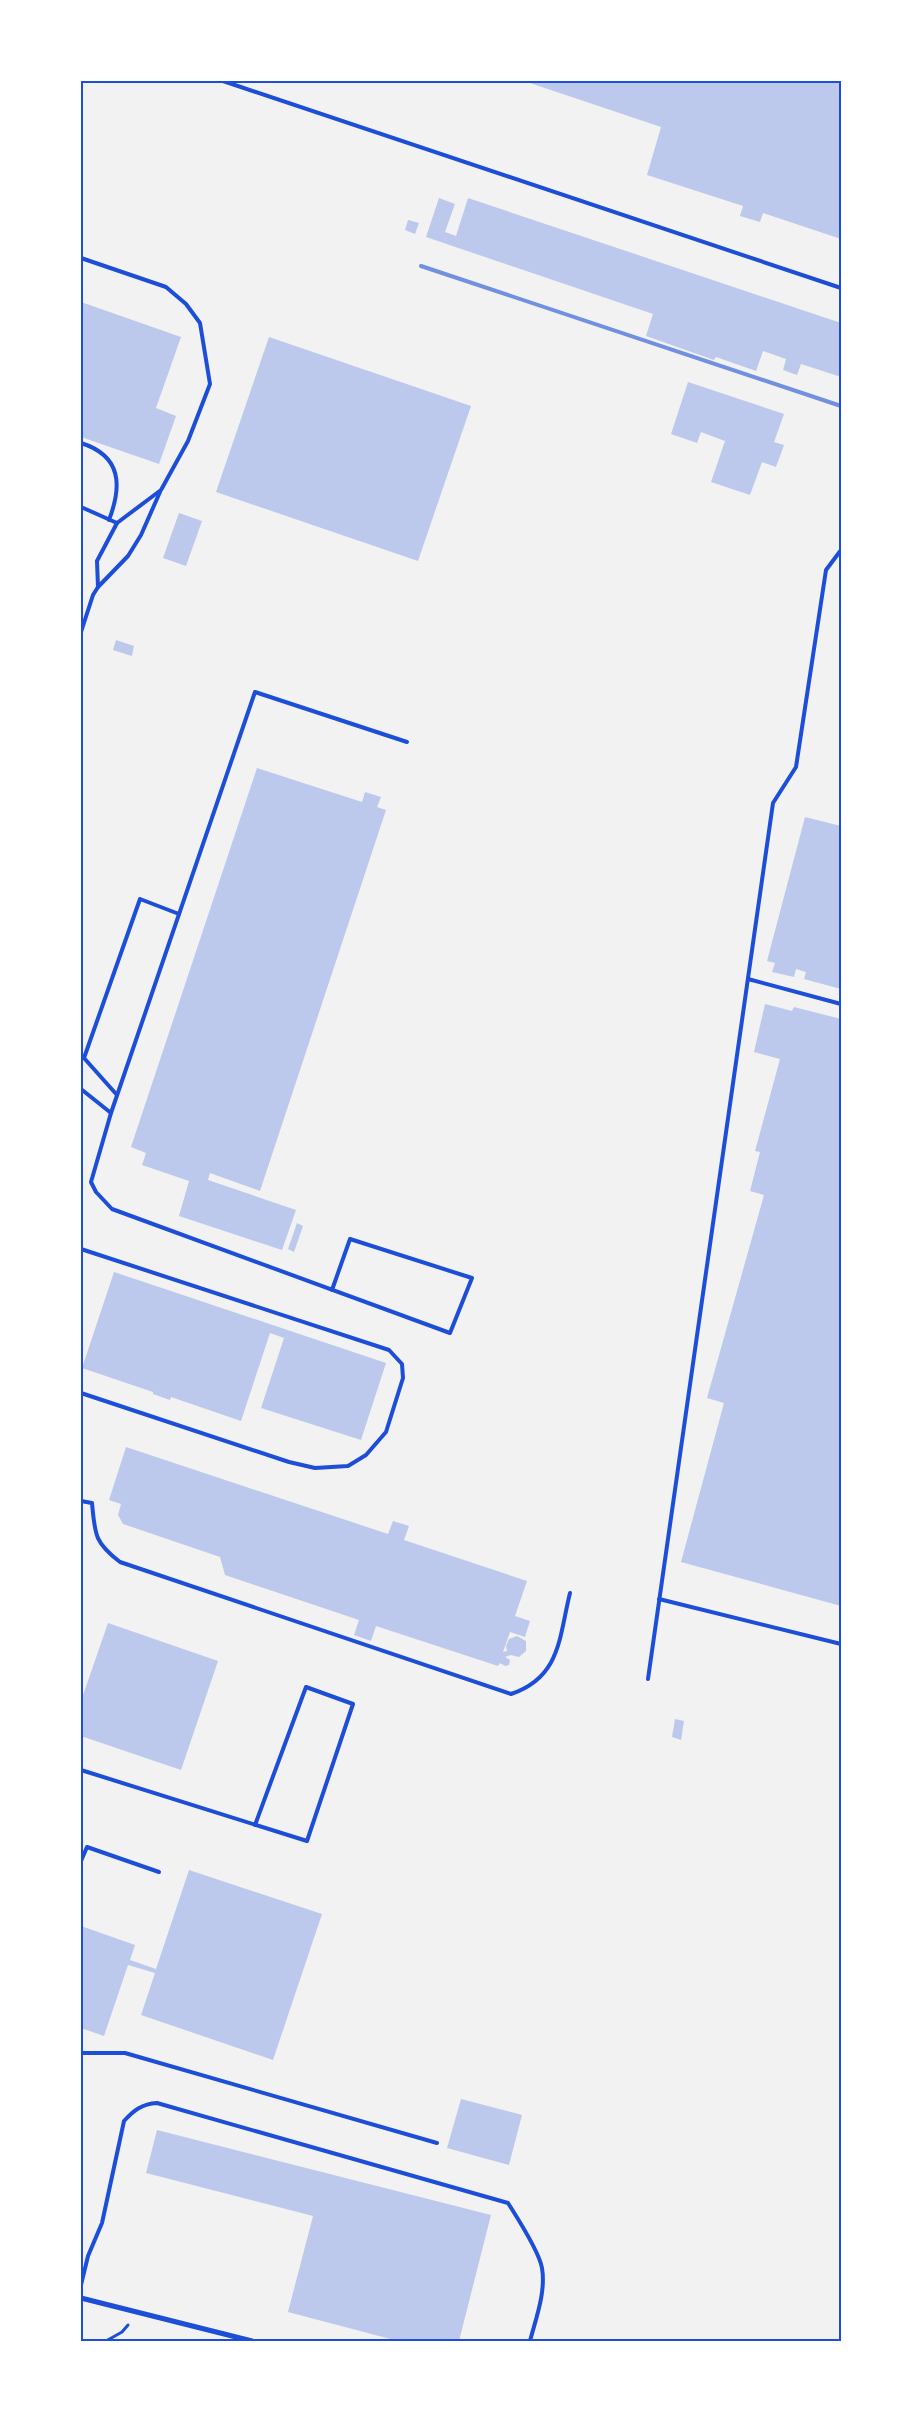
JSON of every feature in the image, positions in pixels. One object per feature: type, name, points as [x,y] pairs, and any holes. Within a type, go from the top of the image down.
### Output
[{"type":"street","points":[[81,2298],[252,2341]]},
{"type":"lane","points":[[223,81],[841,288]]},
{"type":"lane","points":[[81,258],[166,287],[186,304],[200,323],[210,384],[188,441],[161,490],[141,535],[128,556],[98,587]]},
{"type":"lane","points":[[81,444],[92,447],[106,458],[115,470],[117,499],[109,520]]},
{"type":"lane","points":[[81,632],[98,587],[97,561],[117,523],[161,490]]},
{"type":"lane","points":[[81,507],[117,523]]},
{"type":"lane","points":[[648,1679],[774,803],[796,767],[826,570],[841,550]]},
{"type":"lane","points":[[332,1290],[350,1239],[472,1278],[450,1333],[332,1290],[112,1209],[96,1192],[91,1182],[111,1112],[255,692],[407,742]]},
{"type":"lane","points":[[117,1095],[83,1058],[140,899],[179,914]]},
{"type":"lane","points":[[748,979],[841,1004]]},
{"type":"lane","points":[[81,1089],[111,1112]]},
{"type":"lane","points":[[81,1249],[388,1350],[402,1364],[403,1378],[386,1432],[366,1455],[348,1466],[315,1468],[289,1462],[81,1393]]},
{"type":"lane","points":[[81,1500],[92,1503],[95,1533],[104,1549],[120,1562],[511,1694],[524,1690],[541,1679],[554,1660],[570,1593]]},
{"type":"lane","points":[[659,1599],[841,1644]]},
{"type":"lane","points":[[81,1770],[307,1842],[353,1704],[306,1687],[255,1825]]},
{"type":"lane","points":[[81,1845],[159,1872]]},
{"type":"lane","points":[[81,1861],[86,1848]]},
{"type":"lane","points":[[81,2053],[125,2053],[437,2143]]},
{"type":"lane","points":[[81,2285],[88,2256],[102,2223],[124,2121],[132,2112],[145,2104],[157,2103],[508,2203],[523,2226],[542,2268],[541,2298],[530,2341]]},
{"type":"path","points":[[106,2341],[122,2332],[128,2325]]},
{"type":"path","points":[[81,2340],[86,2341]]},
{"type":"building","points":[[524,81],[841,81],[841,239],[763,213],[760,222],[740,216],[743,206],[647,175],[661,127]]},
{"type":"building","points":[[439,198],[455,204],[445,232],[456,236],[468,198],[841,323],[841,377],[801,364],[797,375],[783,370],[786,359],[763,351],[756,371],[716,357],[714,360],[646,336],[653,314],[426,237]]},
{"type":"building","points":[[408,220],[419,223],[415,234],[405,230]]},
{"type":"building","points":[[81,302],[181,337],[156,408],[176,416],[159,464],[81,437]]},
{"type":"building","points":[[269,337],[471,406],[418,561],[216,492]]},
{"type":"building","points":[[688,382],[784,414],[774,442],[784,445],[776,467],[762,462],[750,495],[711,482],[725,441],[701,432],[697,443],[671,434]]},
{"type":"building","points":[[179,513],[202,521],[186,566],[163,558]]},
{"type":"building","points":[[116,640],[134,646],[132,656],[113,650]]},
{"type":"building","points":[[257,768],[362,802],[365,792],[381,797],[377,807],[386,810],[260,1191],[210,1173],[208,1180],[296,1210],[282,1250],[179,1216],[189,1181],[142,1165],[146,1153],[131,1147]]},
{"type":"building","points":[[805,817],[841,826],[841,989],[804,979],[806,972],[796,969],[794,977],[772,972],[775,963],[767,961]]},
{"type":"building","points":[[765,1004],[792,1011],[794,1007],[841,1019],[841,1606],[681,1562],[724,1403],[707,1398],[764,1195],[750,1191],[760,1152],[755,1151],[780,1059],[754,1052]]},
{"type":"building","points":[[297,1223],[303,1226],[294,1252],[288,1249]]},
{"type":"building","points":[[114,1272],[386,1363],[361,1440],[261,1408],[284,1338],[270,1333],[241,1421],[171,1397],[170,1400],[153,1394],[153,1392],[82,1368]]},
{"type":"building","points":[[126,1447],[388,1534],[393,1521],[409,1526],[404,1540],[527,1581],[515,1616],[530,1621],[525,1637],[510,1632],[503,1652],[507,1651],[506,1646],[509,1639],[517,1636],[526,1641],[526,1651],[519,1657],[511,1655],[505,1657],[510,1660],[509,1665],[505,1666],[500,1663],[498,1666],[376,1626],[371,1641],[354,1635],[359,1620],[225,1575],[220,1557],[123,1524],[118,1515],[121,1504],[109,1500]]},
{"type":"building","points":[[108,1623],[218,1661],[181,1770],[81,1736],[81,1701]]},
{"type":"building","points":[[675,1719],[684,1721],[681,1740],[672,1737]]},
{"type":"building","points":[[189,1870],[322,1914],[273,2060],[141,2015],[155,1973],[128,1965],[104,2036],[81,2028],[81,1926],[135,1945],[130,1960],[156,1969]]},
{"type":"building","points":[[461,2099],[522,2115],[509,2165],[447,2148]]},
{"type":"building","points":[[157,2130],[491,2215],[459,2341],[398,2341],[288,2312],[313,2216],[146,2173]]},
{"type":"railway","points":[[421,266],[841,406]]}]
